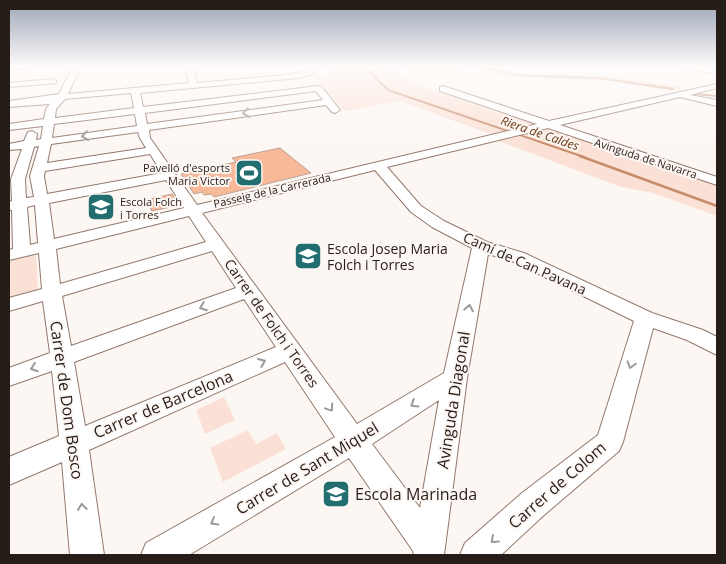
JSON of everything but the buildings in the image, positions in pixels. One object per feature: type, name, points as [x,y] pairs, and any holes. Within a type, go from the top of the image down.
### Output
[{"type":"street","points":[[51,92],[50,122],[38,168],[153,150]]},
{"type":"street","points":[[16,253],[15,205],[18,179],[36,124],[38,110],[55,92]]},
{"type":"street","points":[[9,104],[115,92]]},
{"type":"street","name":"Carrer de Folch i Torres","points":[[135,92],[145,138],[192,210],[429,551]]},
{"type":"street","points":[[9,127],[283,92]]},
{"type":"street","points":[[9,147],[143,128],[332,106],[321,92]]},
{"type":"street","name":"Avinguda de Navarra","points":[[452,92],[542,126],[717,181]]},
{"type":"street","name":"Passeig de la Carrerada","points":[[16,253],[685,92]]},
{"type":"street","points":[[676,94],[717,103]]},
{"type":"street","name":"Camí de Can Pavana","points":[[378,165],[416,209],[438,224],[480,246],[518,258],[645,318],[695,334],[717,347]]},
{"type":"street","name":"Carrer de Dom Bosco","points":[[38,168],[37,176],[74,442],[87,555]]},
{"type":"street","points":[[15,205],[170,175]]},
{"type":"street","points":[[9,305],[217,244]]},
{"type":"street","name":"Avinguda Diagonal","points":[[429,551],[455,378],[480,246]]},
{"type":"street","points":[[9,377],[249,290]]},
{"type":"street","name":"Carrer de Colom","points":[[477,555],[533,504],[609,442],[645,318]]},
{"type":"street","name":"Carrer de Barcelona","points":[[9,471],[290,350]]},
{"type":"street","name":"Carrer de Sant Miquel","points":[[158,555],[353,441],[455,378]]},
{"type":"shaded area","points":[[328,92],[439,92],[510,117],[535,117],[717,177],[717,216],[653,193],[621,187],[496,140],[502,138],[399,101],[344,111]]},
{"type":"shaded area","points":[[30,255],[36,256],[38,289],[32,294],[9,301],[9,260]]},
{"type":"shaded area","points":[[224,397],[235,420],[205,434],[196,410]]},
{"type":"shaded area","points":[[248,430],[256,444],[277,433],[286,449],[223,482],[210,448]]},
{"type":"waterway","name":"Riera de Caldes","points":[[395,92],[584,157]]},
{"type":"waterway","points":[[693,94],[717,96]]},
{"type":"waterway","name":"Riera de Caldes","points":[[580,156],[717,206]]},
{"type":"place","name":"Pavelló d'esports Maria Victor","points":[[249,173]]},
{"type":"place","name":"Escola Folch i Torres","points":[[101,207]]},
{"type":"place","name":"Escola Josep Maria Folch i Torres","points":[[308,256]]},
{"type":"place","name":"Escola Marinada","points":[[336,494]]}]
